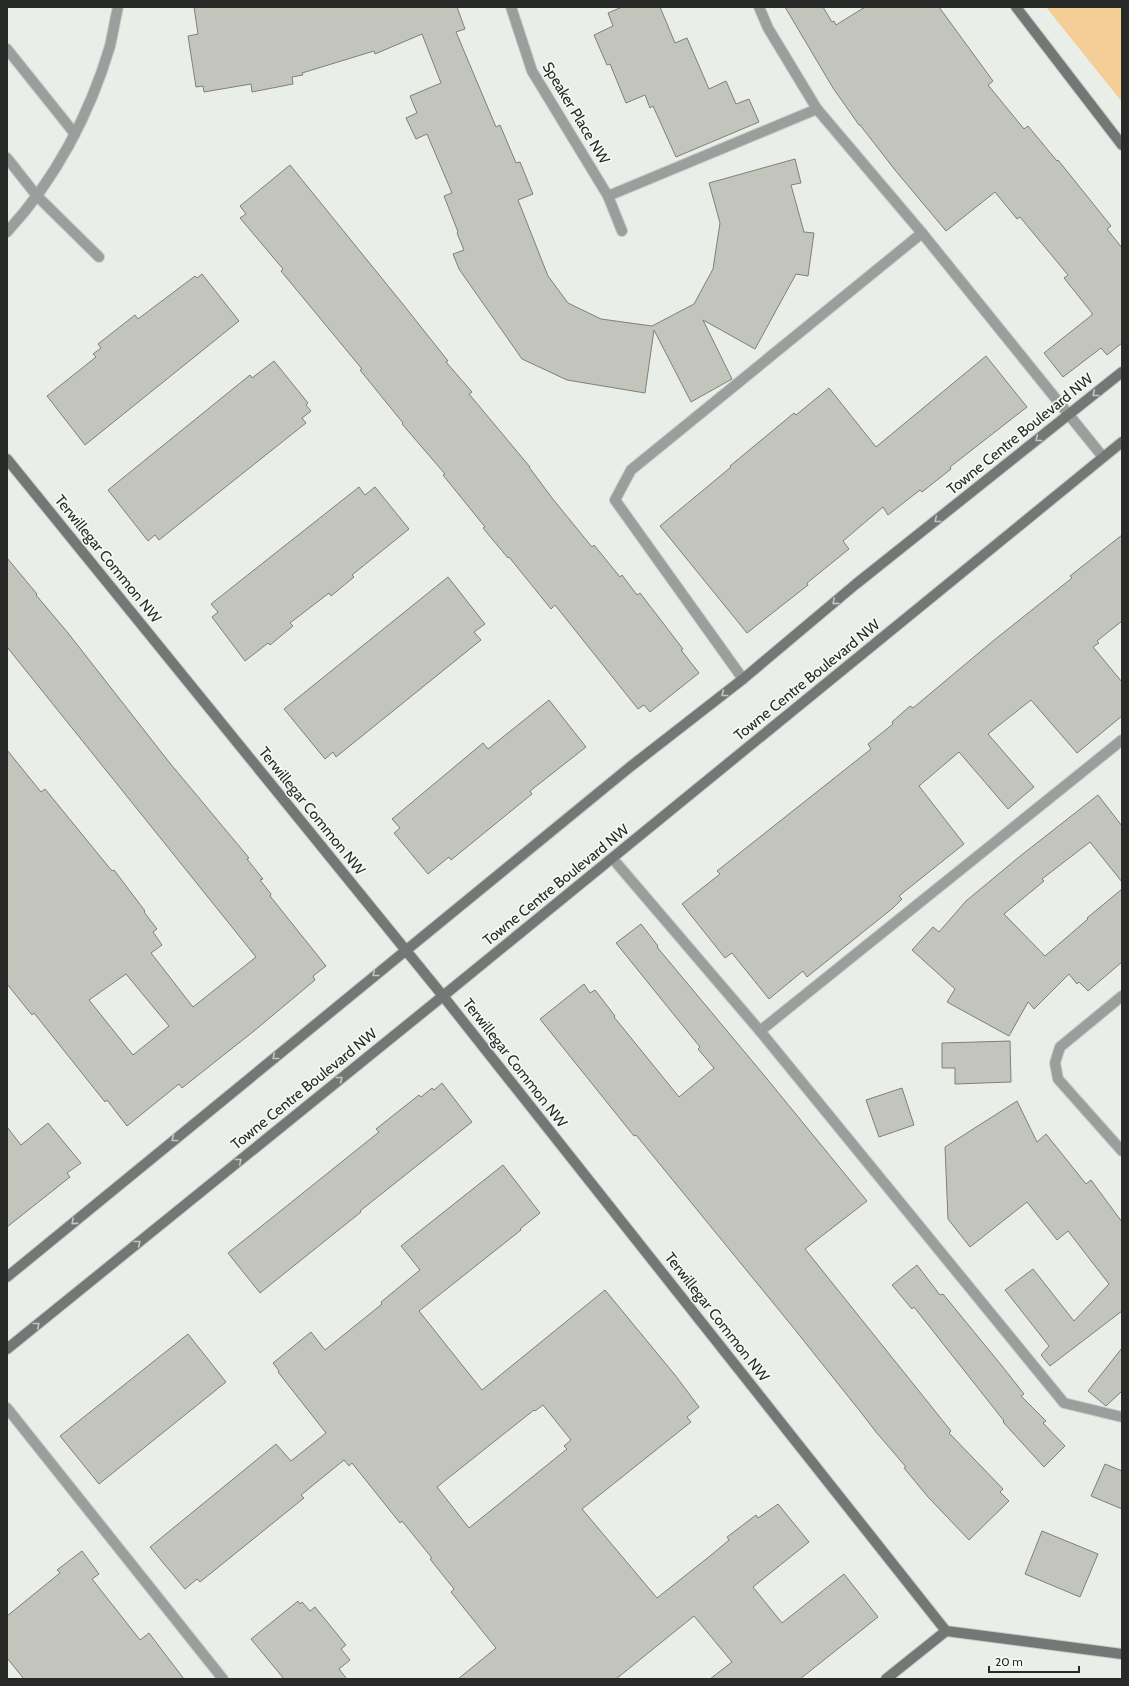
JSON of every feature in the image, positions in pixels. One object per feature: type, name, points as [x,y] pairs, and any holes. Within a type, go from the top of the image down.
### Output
[{"type":"street","points":[[7,232],[37,196],[58,165],[75,134],[110,46],[118,7]]},
{"type":"street","name":"Speaker Place NW","points":[[511,7],[532,71],[608,196],[622,232]]},
{"type":"street","points":[[759,7],[768,28],[817,109],[922,233],[1102,457]]},
{"type":"street","points":[[1016,7],[1122,145]]},
{"type":"street","points":[[7,49],[75,134]]},
{"type":"street","points":[[608,196],[817,109]]},
{"type":"street","points":[[7,158],[37,196],[99,257]]},
{"type":"street","points":[[743,679],[615,500],[631,470],[922,233]]},
{"type":"street","name":"Towne Centre Boulevard NW","points":[[7,1277],[630,767],[743,679],[856,584],[1122,372]]},
{"type":"street","name":"Towne Centre Boulevard NW","points":[[7,1349],[613,858],[1122,442]]},
{"type":"street","name":"Terwillegar Common NW","points":[[7,459],[443,996],[946,1631]]},
{"type":"street","points":[[760,1031],[1122,740]]},
{"type":"street","points":[[613,858],[760,1031],[1064,1403],[1122,1417]]},
{"type":"street","points":[[1122,996],[1060,1047],[1055,1062],[1058,1079],[1122,1151]]},
{"type":"street","points":[[7,1408],[223,1679]]},
{"type":"street","points":[[886,1679],[946,1631],[1122,1654]]},
{"type":"shaded area","points":[[1046,7],[1122,7],[1122,102]]},
{"type":"building","points":[[194,7],[457,7],[465,29],[456,32],[496,127],[500,125],[516,163],[520,162],[533,194],[518,200],[548,276],[568,303],[601,319],[652,326],[694,304],[713,269],[720,223],[709,183],[795,159],[801,183],[791,185],[804,232],[814,233],[808,276],[796,274],[755,349],[703,320],[732,379],[691,402],[654,330],[645,393],[567,380],[522,359],[459,269],[453,254],[464,250],[444,196],[452,193],[427,134],[416,139],[406,118],[417,113],[410,96],[441,83],[422,34],[375,54],[374,51],[302,73],[303,75],[292,77],[293,84],[252,92],[251,84],[204,92],[203,86],[196,87],[188,36],[198,34]]},
{"type":"building","points":[[622,7],[660,7],[675,43],[687,38],[709,89],[726,81],[736,104],[749,99],[759,122],[676,157],[653,106],[650,108],[645,95],[626,103],[610,64],[607,65],[594,35],[613,26],[608,13]]},
{"type":"building","points":[[785,7],[823,7],[832,22],[834,21],[836,25],[865,7],[939,7],[993,81],[988,85],[1024,129],[1028,126],[1057,161],[1058,160],[1111,226],[1107,229],[1122,248],[1122,343],[1107,355],[1101,348],[1063,377],[1044,353],[1092,315],[1092,313],[1064,278],[1068,275],[1020,217],[1017,219],[995,192],[946,231],[859,125],[833,88]]},
{"type":"building","points":[[290,165],[448,361],[446,362],[472,392],[469,394],[530,467],[552,498],[592,547],[594,545],[620,577],[622,575],[637,595],[640,593],[683,649],[681,650],[699,673],[650,712],[644,705],[638,709],[555,605],[551,609],[509,557],[508,558],[483,528],[485,527],[443,475],[445,474],[402,424],[403,423],[360,370],[362,369],[281,271],[283,269],[240,218],[246,214],[240,206]]},
{"type":"building","points":[[202,274],[239,321],[85,445],[47,396],[96,357],[93,354],[101,348],[98,344],[135,315],[138,319],[195,276],[197,278]]},
{"type":"building","points":[[986,356],[1027,407],[950,467],[951,469],[922,492],[920,490],[888,515],[883,507],[843,541],[849,549],[807,583],[808,585],[747,633],[660,526],[794,413],[796,415],[829,388],[876,447]]},
{"type":"building","points":[[274,361],[308,403],[306,405],[311,411],[302,418],[306,423],[159,540],[155,535],[148,541],[108,490],[250,375],[252,378]]},
{"type":"building","points":[[359,487],[365,495],[375,487],[409,529],[352,575],[354,577],[331,596],[329,593],[290,623],[293,626],[270,645],[268,643],[245,661],[212,617],[218,612],[211,604]]},
{"type":"building","points":[[1122,535],[1122,621],[1097,641],[1099,643],[1093,647],[1122,682],[1122,716],[1077,753],[1031,700],[988,734],[1034,787],[1008,809],[959,752],[919,786],[964,844],[899,896],[902,899],[893,908],[807,977],[803,971],[769,999],[732,953],[725,958],[682,904],[720,874],[717,871],[871,749],[868,744],[893,724],[892,722],[910,706],[913,708],[993,641],[1072,578],[1070,576]]},
{"type":"building","points":[[7,558],[169,762],[249,858],[247,859],[263,879],[260,880],[271,894],[270,896],[326,966],[313,976],[315,980],[254,1031],[182,1088],[179,1084],[127,1126],[107,1100],[105,1102],[34,1013],[32,1015],[7,984],[7,750],[41,792],[45,789],[112,871],[114,870],[145,911],[144,912],[157,929],[153,932],[162,945],[151,953],[193,1007],[256,957],[7,647]],"holes":[[[126,974],[169,1026],[133,1055],[89,1000]]]},
{"type":"building","points":[[448,577],[485,624],[474,632],[481,640],[336,757],[333,752],[325,759],[284,709]]},
{"type":"building","points":[[549,700],[586,747],[530,791],[532,794],[451,860],[449,857],[428,874],[394,833],[400,828],[392,819],[483,743],[488,749]]},
{"type":"building","points":[[1098,795],[1122,826],[1122,882],[1090,842],[1042,879],[1044,881],[1004,914],[1045,956],[1122,889],[1122,962],[1088,991],[1079,982],[1077,984],[1069,974],[1034,1009],[1028,1002],[1009,1036],[947,1002],[955,989],[912,950],[933,927],[939,932],[966,901]]},
{"type":"building","points":[[641,924],[658,946],[657,947],[867,1201],[805,1249],[951,1431],[949,1433],[1003,1489],[1000,1492],[1009,1501],[969,1540],[928,1497],[904,1468],[906,1467],[876,1432],[792,1326],[636,1135],[634,1136],[540,1019],[584,984],[590,993],[595,990],[615,1016],[614,1017],[679,1097],[714,1068],[698,1049],[700,1047],[616,943]]},
{"type":"building","points":[[1010,1041],[1011,1082],[955,1084],[955,1068],[942,1068],[942,1043]]},
{"type":"building","points":[[442,1083],[472,1122],[260,1293],[228,1253],[379,1132],[376,1129],[419,1095],[421,1097],[432,1088],[434,1090]]},
{"type":"building","points":[[902,1088],[914,1125],[879,1137],[866,1100]]},
{"type":"building","points":[[1017,1101],[1037,1142],[1046,1134],[1086,1184],[1091,1180],[1122,1222],[1122,1311],[1050,1366],[1041,1355],[1049,1346],[1005,1290],[1033,1269],[1074,1321],[1109,1284],[1068,1231],[1057,1240],[1027,1202],[970,1247],[948,1219],[945,1147]]},
{"type":"building","points":[[48,1123],[81,1163],[67,1173],[70,1177],[7,1227],[7,1127],[21,1145]]},
{"type":"building","points":[[503,1165],[540,1213],[520,1229],[521,1230],[419,1311],[482,1390],[605,1290],[675,1375],[699,1407],[687,1417],[691,1422],[582,1509],[657,1598],[729,1540],[727,1537],[756,1515],[758,1518],[778,1504],[809,1542],[753,1587],[782,1623],[844,1574],[878,1617],[800,1679],[710,1679],[732,1662],[694,1616],[616,1679],[458,1679],[496,1648],[451,1592],[454,1589],[430,1559],[432,1558],[402,1521],[400,1523],[352,1463],[349,1466],[344,1460],[301,1495],[304,1498],[200,1582],[197,1579],[185,1589],[150,1547],[276,1444],[291,1461],[326,1433],[278,1372],[279,1371],[273,1363],[311,1332],[325,1350],[382,1304],[381,1302],[420,1270],[401,1246]],"holes":[[[543,1405],[571,1440],[564,1446],[567,1449],[469,1528],[437,1487],[534,1410],[535,1411]]]},
{"type":"building","points":[[917,1265],[940,1295],[943,1294],[1002,1366],[1024,1394],[1021,1396],[1046,1421],[1043,1423],[1065,1446],[1044,1467],[1003,1422],[1004,1421],[914,1307],[912,1309],[892,1285]]},
{"type":"building","points":[[188,1334],[226,1382],[99,1484],[60,1436]]},
{"type":"building","points":[[1122,1348],[1122,1391],[1106,1406],[1088,1391]]},
{"type":"building","points":[[1105,1464],[1122,1471],[1122,1509],[1091,1496]]},
{"type":"building","points":[[1042,1531],[1098,1554],[1080,1597],[1025,1574]]},
{"type":"building","points":[[82,1551],[99,1574],[92,1579],[140,1640],[149,1633],[184,1679],[24,1679],[7,1658],[7,1616],[60,1573],[57,1570]]},
{"type":"building","points":[[298,1601],[300,1604],[302,1602],[310,1611],[315,1607],[346,1645],[341,1649],[350,1660],[339,1669],[347,1679],[284,1679],[251,1639]]}]
